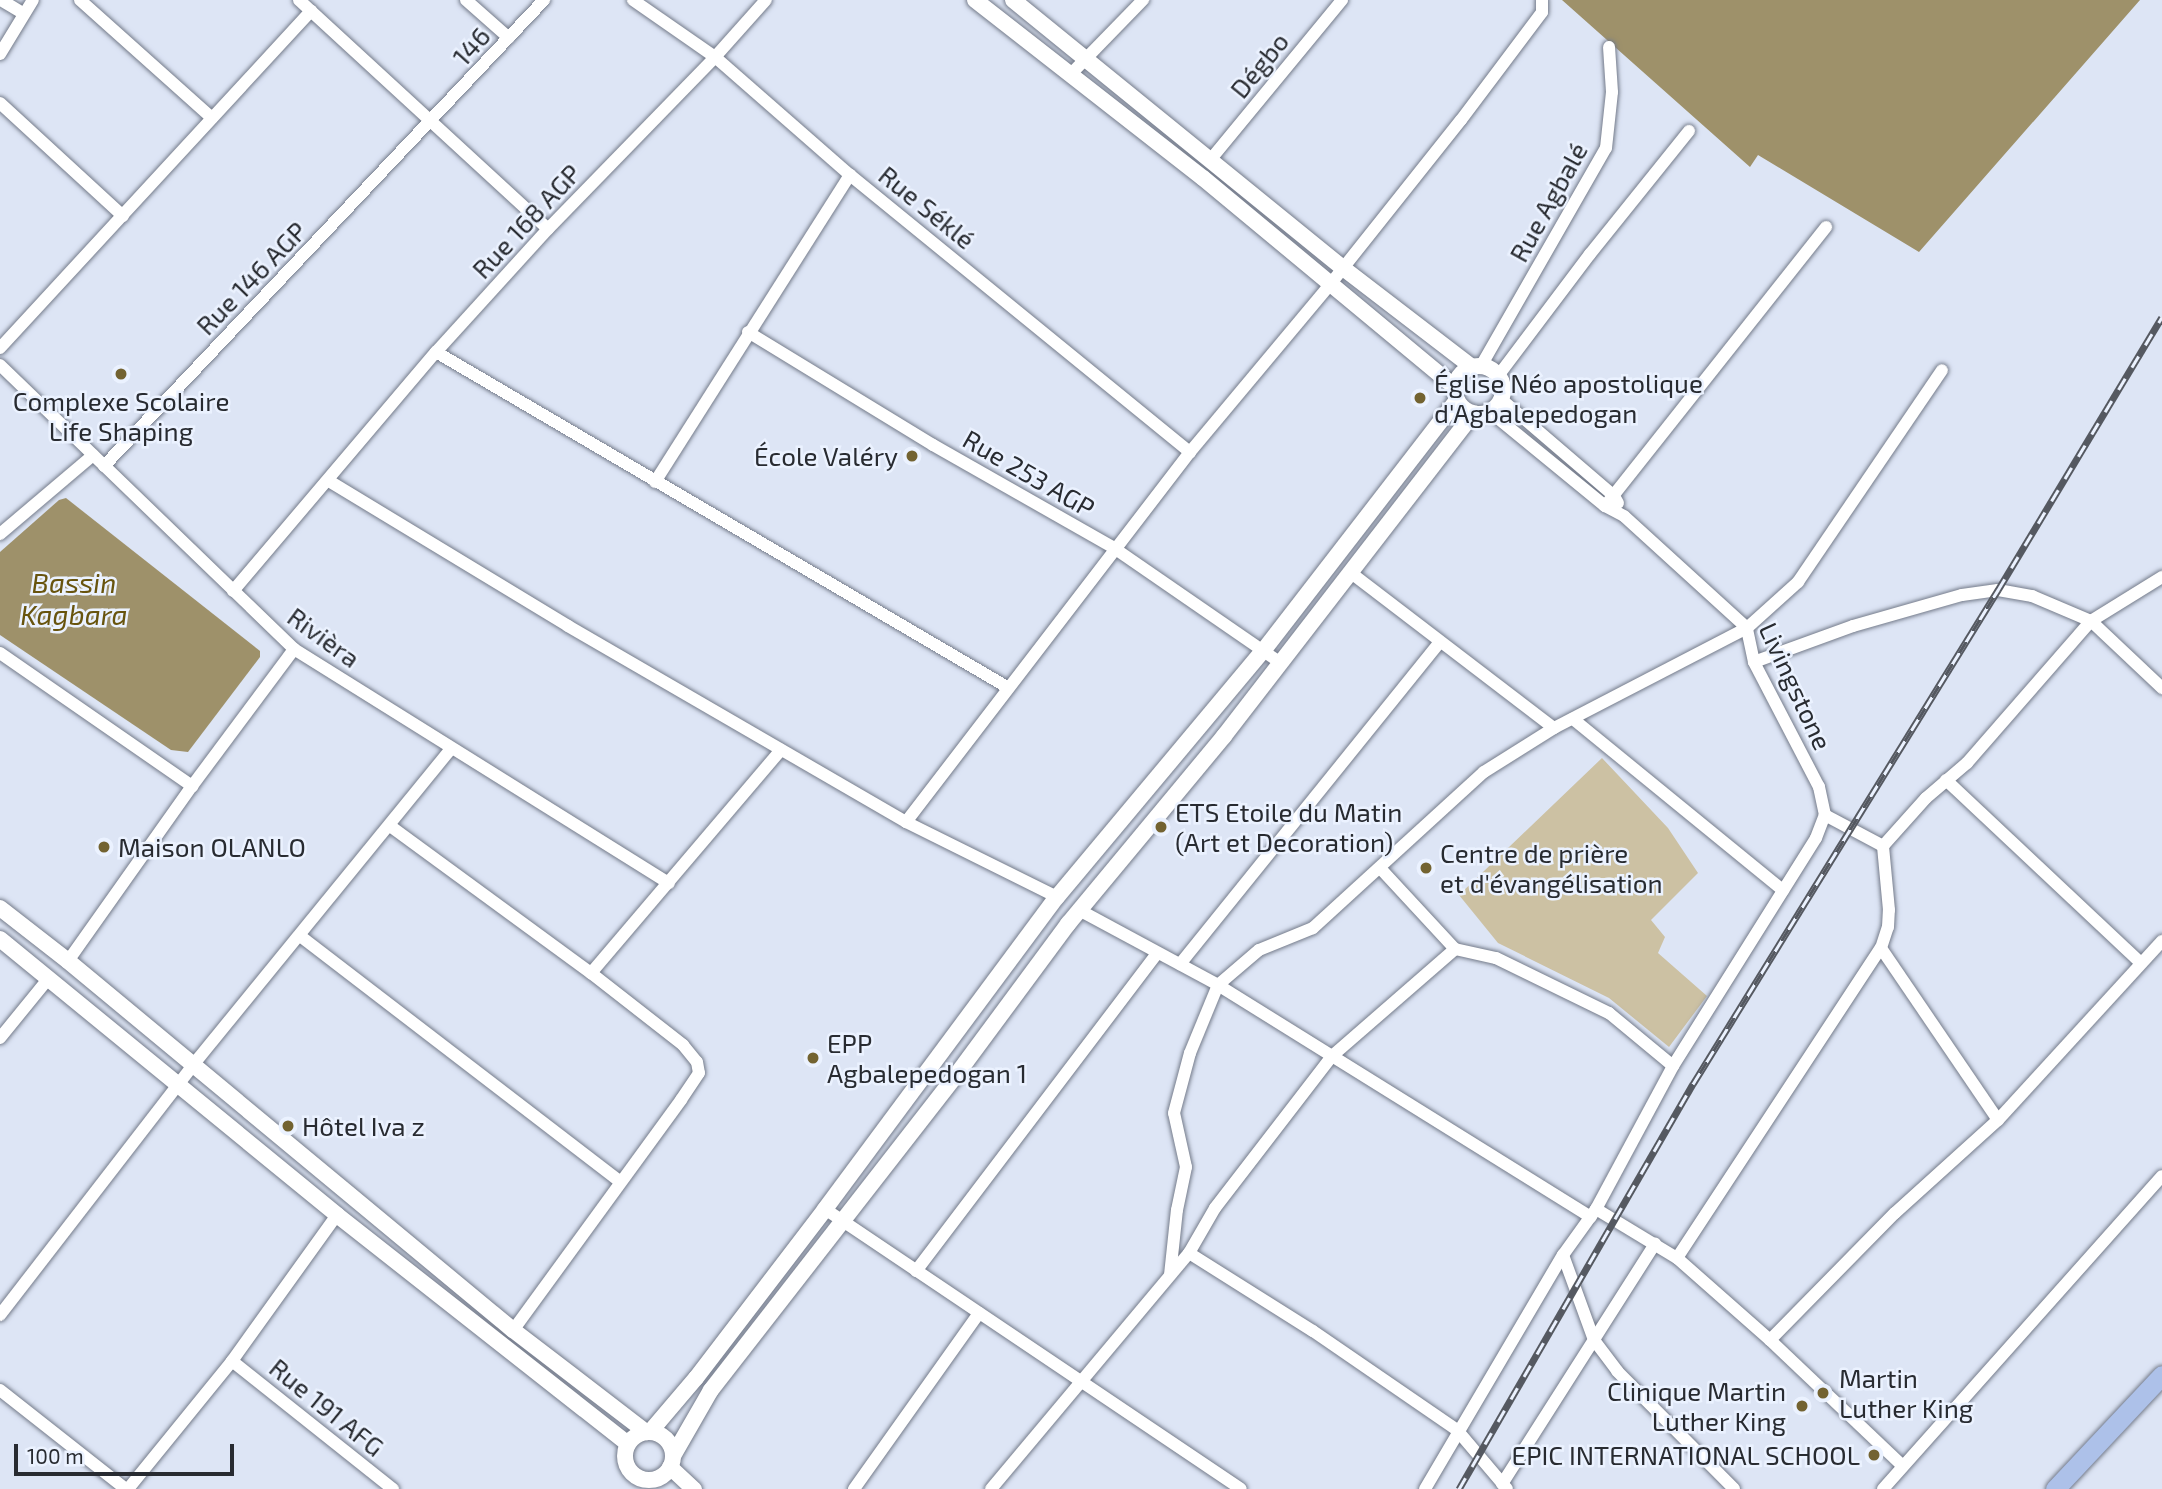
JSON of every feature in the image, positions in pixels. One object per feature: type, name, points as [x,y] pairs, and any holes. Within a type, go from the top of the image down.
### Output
[{"type":"main road","points":[[2055,1489],[2162,1375]]},
{"type":"street","points":[[1,0],[23,13]]},
{"type":"street","points":[[0,54],[33,0]]},
{"type":"street","points":[[80,0],[212,118]]},
{"type":"street","points":[[299,0],[548,229]]},
{"type":"street","points":[[466,0],[509,38]]},
{"type":"street","name":"146","points":[[432,122],[544,0]]},
{"type":"street","name":"Rue Séklé","points":[[633,0],[715,57],[850,174],[1190,452]]},
{"type":"street","name":"Rue 168 AGP","points":[[233,591],[436,352],[548,229],[715,57],[766,0]]},
{"type":"street","points":[[975,0],[1332,282],[1456,394],[1464,409],[1488,408]]},
{"type":"street","points":[[1013,0],[1343,268],[1476,367],[1499,376]]},
{"type":"street","name":"Dégbo","points":[[1212,159],[1342,0]]},
{"type":"street","points":[[906,822],[1114,548],[1332,282],[1542,12],[1542,0]]},
{"type":"street","points":[[1070,75],[1140,1]]},
{"type":"street","points":[[0,348],[311,11]]},
{"type":"street","name":"Rue Agbalé","points":[[1476,367],[1606,148],[1612,92],[1609,47]]},
{"type":"street","points":[[0,103],[123,216]]},
{"type":"street","name":"Rue 146 AGP","points":[[104,466],[432,122]]},
{"type":"street","points":[[1499,376],[1590,254],[1689,131]]},
{"type":"street","points":[[655,482],[850,174]]},
{"type":"street","points":[[1605,506],[1826,228]]},
{"type":"street","name":"Rue 253 AGP","points":[[748,332],[933,445],[1114,548],[1281,663]]},
{"type":"street","points":[[436,352],[1007,687]]},
{"type":"street","name":"Rivièra","points":[[0,365],[294,649],[669,883]]},
{"type":"street","points":[[694,1489],[661,1477],[630,1481],[625,1454],[628,1444],[635,1436],[648,1432],[696,1378],[1057,897],[1263,651],[1456,394],[1464,372],[1476,367]]},
{"type":"street","points":[[1170,1275],[1177,1210],[1186,1167],[1174,1113],[1190,1052],[1218,985],[1259,950],[1313,928],[1484,772],[1554,728],[1747,628],[1798,582],[1942,370]]},
{"type":"street","points":[[661,1477],[711,1390],[1079,910],[1351,573],[1503,391],[1499,376]]},
{"type":"street","name":"Livingstone","points":[[1488,408],[1614,496],[1624,516]]},
{"type":"street","name":"Livingstone","points":[[1488,408],[1605,506],[1624,516],[1747,628],[1754,662],[1819,787],[1825,815]]},
{"type":"street","points":[[0,534],[93,455]]},
{"type":"street","points":[[328,481],[906,822],[1057,897],[1218,985],[1594,1213],[1655,1244],[1677,1258],[1770,1340],[1903,1466]]},
{"type":"street","points":[[1351,573],[1439,643],[1554,728]]},
{"type":"street","points":[[1677,1258],[1881,948],[1888,927],[1889,910],[1883,846],[1967,763],[2091,621],[2162,577]]},
{"type":"street","points":[[1754,662],[1853,626],[1962,595],[1998,590],[2032,596],[2091,621],[2162,688]]},
{"type":"street","points":[[1180,964],[1439,643]]},
{"type":"street","points":[[68,961],[192,786],[294,649]]},
{"type":"street","points":[[0,653],[192,786]]},
{"type":"street","points":[[1573,719],[1783,890]]},
{"type":"street","points":[[0,1315],[193,1065],[451,749]]},
{"type":"street","points":[[591,973],[781,750]]},
{"type":"street","points":[[1947,780],[2141,963]]},
{"type":"street","points":[[1424,1489],[1563,1255],[1594,1213],[1673,1066],[1816,838],[1825,815],[1883,846]]},
{"type":"street","points":[[390,826],[591,973],[691,1052],[699,1073],[513,1330]]},
{"type":"street","points":[[1380,868],[1455,949],[1496,958],[1609,1013],[1673,1066]]},
{"type":"street","points":[[0,908],[68,961],[513,1330],[648,1432],[667,1440],[661,1477]]},
{"type":"street","points":[[300,936],[619,1181]]},
{"type":"street","points":[[0,939],[337,1215],[628,1444]]},
{"type":"street","points":[[1770,1340],[1895,1213],[1998,1119],[2162,941]]},
{"type":"street","points":[[1881,948],[1998,1119]]},
{"type":"street","points":[[990,1489],[1189,1253],[1215,1208],[1332,1056],[1455,949]]},
{"type":"street","points":[[916,1271],[1157,953]]},
{"type":"street","points":[[0,1038],[49,978]]},
{"type":"street","points":[[1883,1489],[2162,1176]]},
{"type":"street","points":[[825,1209],[1241,1489]]},
{"type":"street","points":[[0,1390],[127,1489],[232,1362],[337,1215]]},
{"type":"street","points":[[1189,1253],[1313,1331],[1457,1430],[1504,1487],[1655,1244]]},
{"type":"street","points":[[1563,1255],[1594,1340],[1617,1371],[1734,1489]]},
{"type":"street","points":[[855,1489],[979,1313]]},
{"type":"street","name":"Rue 191 AFG","points":[[232,1362],[393,1489]]},
{"type":"shaded area","points":[[1602,758],[1668,828],[1698,873],[1651,920],[1665,937],[1658,953],[1707,996],[1669,1047],[1609,998],[1498,943],[1459,895]]},
{"type":"water","points":[[1562,0],[2140,0],[1919,252],[1758,155],[1750,167]]},
{"type":"water","name":"Bassin Kagbara","points":[[66,498],[260,651],[260,657],[188,752],[171,750],[0,635],[0,552],[59,500]]},
{"type":"railway","points":[[1459,1489],[1693,1084],[1998,590],[2162,317]]},
{"type":"place","name":"Complexe Scolaire Life Shaping","points":[[121,374]]},
{"type":"place","name":"Église Néo apostolique d'Agbalepedogan","points":[[1420,398]]},
{"type":"place","name":"École Valéry","points":[[912,456]]},
{"type":"place","name":"ETS Etoile du Matin (Art et Decoration)","points":[[1161,827]]},
{"type":"place","name":"Maison OLANLO","points":[[104,847]]},
{"type":"place","name":"Centre de prière et d'évangélisation","points":[[1426,868]]},
{"type":"place","name":"EPP Agbalepedogan 1","points":[[813,1058]]},
{"type":"place","name":"Hôtel Iva z","points":[[288,1126]]},
{"type":"place","name":"Martin Luther King","points":[[1823,1393]]},
{"type":"place","name":"Clinique Martin Luther King","points":[[1802,1406]]},
{"type":"place","name":"EPIC INTERNATIONAL SCHOOL","points":[[1874,1455]]}]
